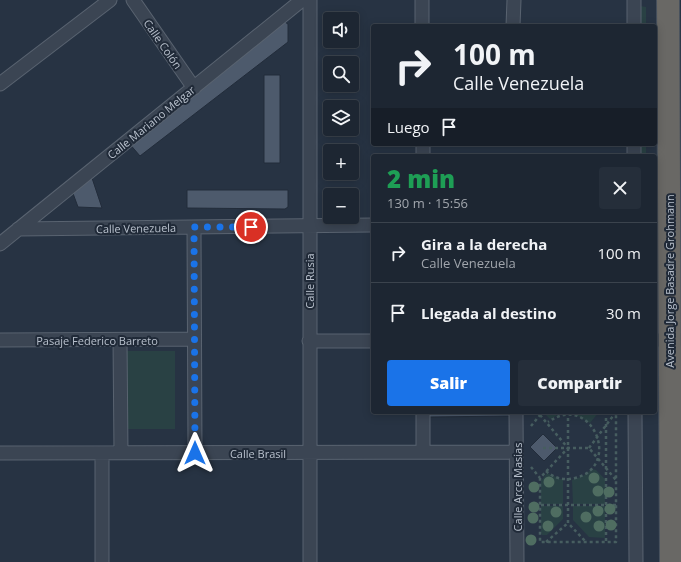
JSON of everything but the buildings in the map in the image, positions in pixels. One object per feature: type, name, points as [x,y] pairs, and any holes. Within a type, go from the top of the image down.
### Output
[{"type":"highway","name":"Avenida Jorge Basadre Grohmann","points":[[668,0],[671,562]]},
{"type":"street","points":[[0,84],[110,0]]},
{"type":"street","name":"Calle Colón","points":[[133,0],[194,88]]},
{"type":"street","name":"Calle Mariano Melgar","points":[[0,244],[302,0]]},
{"type":"street","name":"Calle Rusia","points":[[310,0],[308,226],[310,562]]},
{"type":"street","points":[[422,0],[422,24]]},
{"type":"street","points":[[513,24],[514,0]]},
{"type":"street","points":[[634,0],[634,24]]},
{"type":"street","name":"Calle Venezuela","points":[[18,229],[371,226]]},
{"type":"street","points":[[194,227],[195,453]]},
{"type":"street","name":"Pasaje Federico Barreto","points":[[0,340],[194,340]]},
{"type":"street","points":[[120,340],[121,453]]},
{"type":"street","points":[[309,341],[371,341]]},
{"type":"street","points":[[423,414],[423,452]]},
{"type":"street","name":"Calle Arce Masias","points":[[516,414],[517,562]]},
{"type":"street","points":[[635,414],[636,562]]},
{"type":"street","name":"Calle Brasil","points":[[0,453],[516,452]]},
{"type":"street","points":[[102,453],[102,562]]},
{"type":"path","points":[[540,414],[568,448]]},
{"type":"path","points":[[546,471],[555,477],[568,479],[576,478],[588,472],[598,458],[599,446],[597,436],[593,428],[586,421],[568,414],[548,422]]},
{"type":"path","points":[[568,414],[568,523],[587,543]]},
{"type":"path","points":[[606,414],[606,543]]},
{"type":"path","points":[[589,448],[614,414]]},
{"type":"path","points":[[568,448],[540,478],[540,542],[616,542],[616,414]]},
{"type":"path","points":[[543,448],[589,448],[616,480]]},
{"type":"path","points":[[517,505],[616,505]]},
{"type":"path","points":[[546,542],[568,523]]},
{"type":"green space","points":[[640,6],[646,7],[646,24],[640,24]]},
{"type":"green space","points":[[640,146],[646,146],[646,154],[640,154]]},
{"type":"green space","points":[[127,351],[175,351],[175,429],[127,429]]},
{"type":"green space","points":[[545,414],[556,414],[556,416],[550,419]]},
{"type":"green space","points":[[576,414],[597,414],[590,423]]},
{"type":"green space","points":[[592,469],[596,470],[605,479],[605,504],[573,504],[572,480],[583,476]]},
{"type":"green space","points":[[547,473],[563,480],[563,504],[541,504],[541,481]]},
{"type":"green space","points":[[541,506],[563,506],[563,519],[547,535],[542,535],[541,532]]},
{"type":"green space","points":[[573,506],[605,506],[605,538],[589,537],[573,520]]},
{"type":"route","points":[[195,453],[194,227],[251,227]]}]
